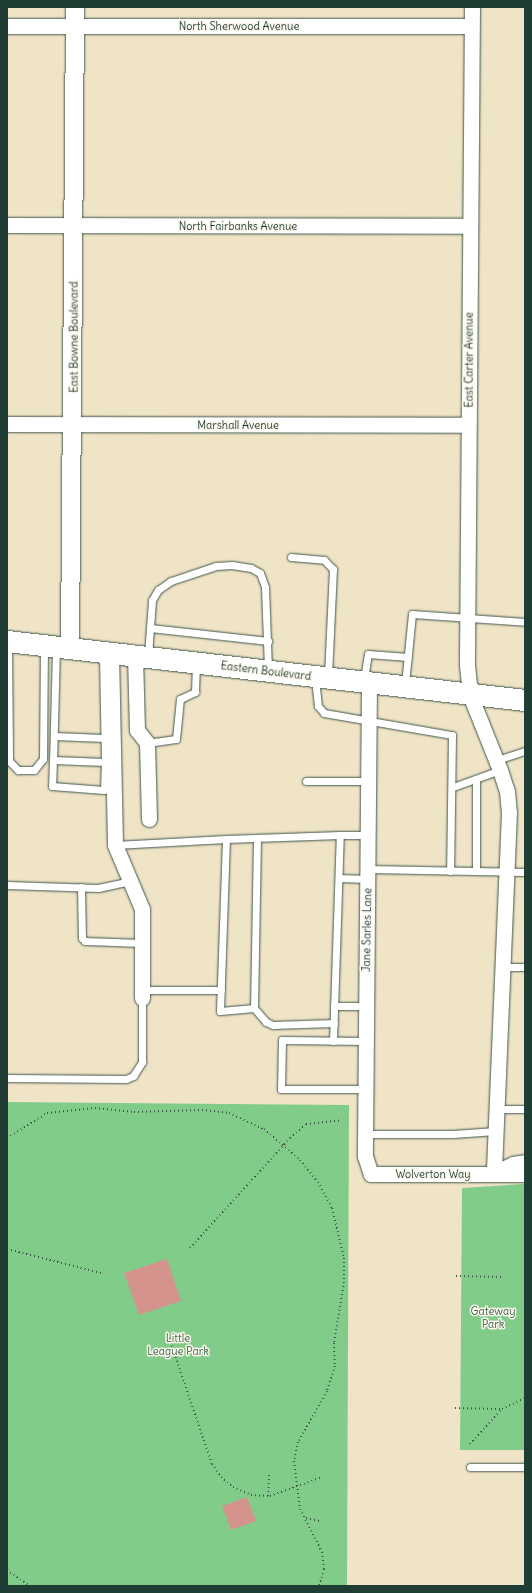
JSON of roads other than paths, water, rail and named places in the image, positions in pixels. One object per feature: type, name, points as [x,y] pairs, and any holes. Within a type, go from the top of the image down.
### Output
[{"type":"main road","name":"Eastern Boulevard","points":[[7,641],[196,662],[366,684],[525,700]]},
{"type":"street","name":"East Bowne Boulevard","points":[[57,647],[73,424],[75,7]]},
{"type":"street","name":"East Carter Avenue","points":[[472,7],[467,665],[470,695],[507,791],[509,812],[494,1173]]},
{"type":"street","name":"North Sherwood Avenue","points":[[7,26],[471,26]]},
{"type":"street","name":"North Fairbanks Avenue","points":[[7,225],[470,226]]},
{"type":"street","name":"Marshall Avenue","points":[[7,424],[468,425]]},
{"type":"street","points":[[107,652],[115,845],[142,909],[142,994]]},
{"type":"street","points":[[141,656],[137,730],[146,743],[148,819]]},
{"type":"street","name":"Jane Sarles Lane","points":[[366,684],[368,722],[368,874],[365,1156],[371,1174]]},
{"type":"street","name":"Wolverton Way","points":[[494,1173],[513,1164],[525,1162]]},
{"type":"street","name":"Wolverton Way","points":[[371,1174],[525,1174]]},
{"type":"lane","points":[[291,557],[324,560],[333,569],[321,678],[320,710],[368,722],[452,735],[453,787],[450,871]]},
{"type":"lane","points":[[141,656],[150,628],[152,600],[158,590],[171,581],[216,566],[232,565],[251,568],[260,573],[267,600],[268,671]]},
{"type":"lane","points":[[404,688],[412,614],[525,622]]},
{"type":"lane","points":[[150,628],[268,641]]},
{"type":"lane","points":[[7,641],[9,761],[18,770],[34,770],[43,759],[57,647]]},
{"type":"lane","points":[[57,647],[52,786],[104,790],[107,652]]},
{"type":"lane","points":[[366,684],[368,654],[408,657]]},
{"type":"lane","points":[[146,743],[176,739],[180,700],[195,692],[196,662]]},
{"type":"lane","points":[[54,736],[104,738]]},
{"type":"lane","points":[[453,787],[476,780],[498,765],[525,752]]},
{"type":"lane","points":[[53,760],[105,762]]},
{"type":"lane","points":[[476,780],[476,870]]},
{"type":"lane","points":[[306,781],[368,782]]},
{"type":"lane","points":[[333,1041],[340,835]]},
{"type":"lane","points":[[115,845],[226,839],[368,835]]},
{"type":"lane","points":[[256,838],[254,1008],[266,1022],[273,1025],[334,1023]]},
{"type":"lane","points":[[226,839],[220,1011],[254,1008]]},
{"type":"lane","points":[[339,878],[368,874],[476,870],[525,872]]},
{"type":"lane","points":[[7,885],[98,888],[130,881]]},
{"type":"lane","points":[[81,887],[82,938],[85,941],[90,943],[142,943]]},
{"type":"lane","points":[[502,967],[525,967]]},
{"type":"lane","points":[[7,1078],[126,1079],[134,1076],[142,1062],[142,994],[221,990]]},
{"type":"lane","points":[[334,1006],[366,1006]]},
{"type":"lane","points":[[365,1089],[282,1089],[282,1040],[366,1041]]},
{"type":"lane","points":[[496,1109],[525,1109]]},
{"type":"lane","points":[[365,1134],[453,1134],[496,1131]]},
{"type":"lane","points":[[470,1467],[525,1467]]},
{"type":"park label","name":"Gateway Park","points":[[493,1318]]},
{"type":"park label","name":"Little League Park","points":[[178,1345]]}]
